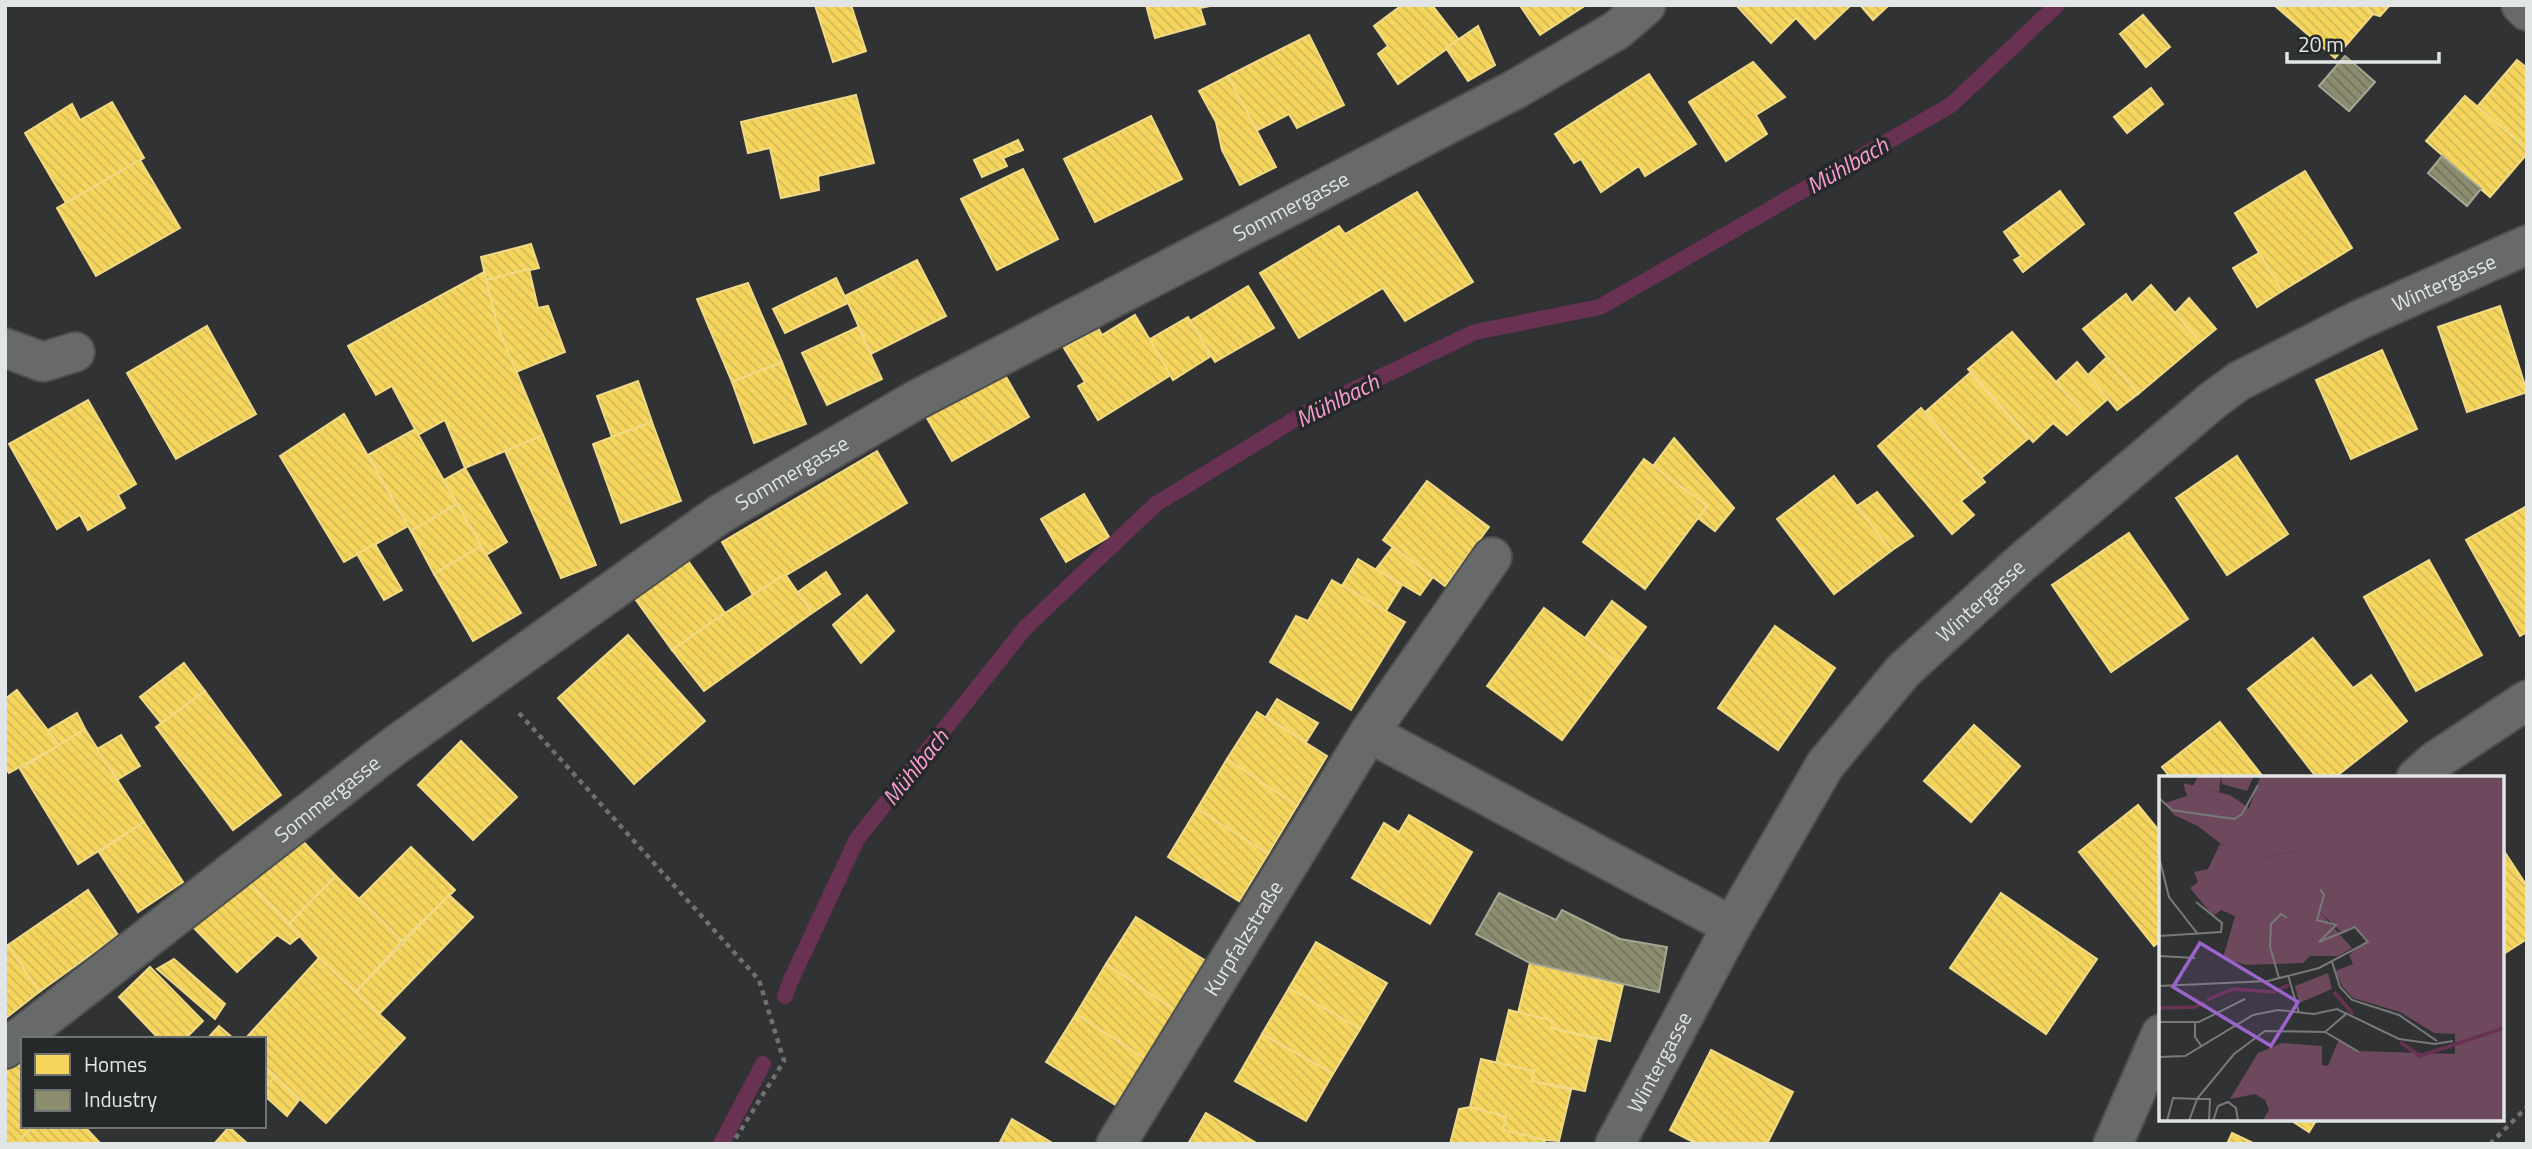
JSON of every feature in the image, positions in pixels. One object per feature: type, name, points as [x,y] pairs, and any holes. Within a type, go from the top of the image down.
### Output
[{"type":"street","name":"Sommergasse","points":[[5,1049],[393,747],[720,514],[904,406],[1514,90],[1617,30],[1646,5]]},
{"type":"street","points":[[2521,5],[2527,10]]},
{"type":"street","name":"Wintergasse","points":[[1615,1144],[1732,926],[1825,765],[1903,671],[2021,563],[2239,381],[2361,319],[2527,245]]},
{"type":"street","points":[[5,348],[43,362],[75,352]]},
{"type":"street","name":"Kurpfalzstraße","points":[[1116,1144],[1369,733],[1492,557]]},
{"type":"street","points":[[2418,776],[2435,761],[2527,700]]},
{"type":"street","points":[[1369,733],[1732,926]]},
{"type":"street","points":[[2113,1144],[2159,1039]]},
{"type":"path","points":[[488,679],[759,979],[784,1061],[733,1144]]},
{"type":"path","points":[[2490,1144],[2527,1107]]},
{"type":"building: Homes","points":[[815,5],[851,5],[866,51],[833,62]]},
{"type":"building: Homes","points":[[1146,5],[1215,5],[1200,8],[1205,24],[1155,38]]},
{"type":"building: Homes","points":[[1402,5],[1432,5],[1459,40],[1398,84],[1378,54],[1388,46],[1374,26]]},
{"type":"building: Homes","points":[[1522,5],[1586,5],[1540,35]]},
{"type":"building: Homes","points":[[1736,5],[1851,5],[1815,39],[1796,18],[1771,43]]},
{"type":"building: Homes","points":[[1860,5],[1889,5],[1873,20]]},
{"type":"building: Homes","points":[[2274,5],[2364,5],[2373,14],[2335,58]]},
{"type":"building: Homes","points":[[2364,5],[2390,5],[2380,16],[2373,14]]},
{"type":"building: Homes","points":[[2143,15],[2170,47],[2146,67],[2120,34]]},
{"type":"building: Homes","points":[[1478,26],[1495,65],[1468,81],[1446,48]]},
{"type":"building: Homes","points":[[1309,35],[1344,105],[1297,128],[1289,114],[1256,131],[1228,76]]},
{"type":"building: Homes","points":[[2517,60],[2527,68],[2527,149],[2477,107]]},
{"type":"building: Homes","points":[[1753,62],[1785,97],[1756,115],[1767,134],[1726,161],[1689,102]]},
{"type":"building: Homes","points":[[1649,74],[1696,144],[1645,176],[1639,166],[1601,192],[1581,159],[1574,163],[1555,134]]},
{"type":"building: Homes","points":[[1228,76],[1276,167],[1240,185],[1222,150],[1216,122],[1199,91]]},
{"type":"building: Homes","points":[[2151,88],[2163,104],[2127,133],[2114,117]]},
{"type":"building: Homes","points":[[856,95],[874,163],[818,176],[819,190],[781,198],[770,148],[748,153],[741,122]]},
{"type":"building: Homes","points":[[2465,96],[2527,149],[2527,154],[2490,197],[2426,141]]},
{"type":"building: Homes","points":[[112,102],[144,158],[66,203],[25,133],[72,104],[80,120]]},
{"type":"building: Homes","points":[[1151,116],[1182,179],[1095,222],[1064,159]]},
{"type":"building: Homes","points":[[1018,140],[1023,150],[1003,158],[1007,166],[982,177],[974,160]]},
{"type":"building: Homes","points":[[140,160],[180,228],[96,276],[57,208]]},
{"type":"building: Homes","points":[[1023,169],[1058,239],[997,270],[961,199]]},
{"type":"building: Homes","points":[[2305,171],[2352,248],[2282,291],[2235,213]]},
{"type":"building: Homes","points":[[2060,191],[2084,224],[2023,272],[2014,260],[2021,256],[2004,232]]},
{"type":"building: Homes","points":[[1417,192],[1473,282],[1405,321],[1383,288],[1299,338],[1260,273],[1339,226],[1345,234]]},
{"type":"building: Homes","points":[[531,244],[539,268],[486,280],[481,257]]},
{"type":"building: Homes","points":[[2259,253],[2282,291],[2257,307],[2233,268]]},
{"type":"building: Homes","points":[[917,260],[946,316],[871,354],[845,296]]},
{"type":"building: Homes","points":[[529,269],[538,308],[548,306],[565,352],[516,372],[498,328],[486,280]]},
{"type":"building: Homes","points":[[484,272],[498,328],[543,435],[465,468],[445,420],[418,435],[392,386],[376,395],[348,346]]},
{"type":"building: Homes","points":[[836,278],[848,303],[785,333],[773,309]]},
{"type":"building: Homes","points":[[748,283],[782,362],[732,382],[697,299]]},
{"type":"building: Homes","points":[[2151,285],[2200,342],[2138,394],[2083,329],[2126,294],[2132,303]]},
{"type":"building: Homes","points":[[1248,286],[1274,328],[1215,362],[1190,321]]},
{"type":"building: Homes","points":[[2189,298],[2216,329],[2200,342],[2175,313]]},
{"type":"building: Homes","points":[[2500,306],[2527,392],[2467,412],[2438,327]]},
{"type":"building: Homes","points":[[1135,315],[1171,375],[1098,420],[1078,386],[1085,382],[1064,348],[1098,328],[1102,335]]},
{"type":"building: Homes","points":[[1188,317],[1211,356],[1173,380],[1150,339]]},
{"type":"building: Homes","points":[[207,326],[256,414],[176,459],[127,373]]},
{"type":"building: Homes","points":[[858,327],[882,379],[827,405],[802,353]]},
{"type":"building: Homes","points":[[2012,332],[2087,417],[2067,435],[2053,423],[2033,442],[1968,369]]},
{"type":"building: Homes","points":[[2382,350],[2417,429],[2351,459],[2316,380]]},
{"type":"building: Homes","points":[[2107,357],[2138,394],[2117,410],[2088,375]]},
{"type":"building: Homes","points":[[997,361],[1029,417],[952,461],[920,406]]},
{"type":"building: Homes","points":[[782,362],[806,424],[754,443],[732,382]]},
{"type":"building: Homes","points":[[2077,362],[2108,399],[2087,417],[2056,382]]},
{"type":"building: Homes","points":[[1970,373],[2029,438],[1981,478],[1925,412]]},
{"type":"building: Homes","points":[[638,381],[652,422],[612,437],[597,396]]},
{"type":"building: Homes","points":[[88,400],[136,484],[118,495],[125,508],[88,530],[80,515],[57,529],[9,444]]},
{"type":"building: Homes","points":[[1921,408],[1985,482],[1961,501],[1974,515],[1952,534],[1878,446]]},
{"type":"building: Homes","points":[[344,414],[408,526],[344,562],[280,456]]},
{"type":"building: Homes","points":[[652,422],[681,501],[621,523],[593,444]]},
{"type":"building: Homes","points":[[415,429],[457,504],[411,531],[368,455]]},
{"type":"building: Homes","points":[[543,435],[596,565],[561,578],[505,451]]},
{"type":"building: Homes","points":[[1674,438],[1734,508],[1715,531],[1698,518],[1707,506],[1653,466]]},
{"type":"building: Homes","points":[[877,451],[907,503],[753,595],[722,542]]},
{"type":"building: Homes","points":[[2237,456],[2288,534],[2227,575],[2176,498]]},
{"type":"building: Homes","points":[[1644,459],[1707,506],[1645,589],[1583,542]]},
{"type":"building: Homes","points":[[465,468],[507,542],[486,555],[444,480]]},
{"type":"building: Homes","points":[[1834,476],[1891,551],[1834,594],[1777,519]]},
{"type":"building: Homes","points":[[1427,481],[1489,527],[1445,586],[1383,540]]},
{"type":"building: Homes","points":[[1877,492],[1913,536],[1891,551],[1857,506]]},
{"type":"building: Homes","points":[[1084,494],[1109,537],[1066,562],[1041,519]]},
{"type":"building: Homes","points":[[457,504],[481,546],[434,574],[411,531]]},
{"type":"building: Homes","points":[[2527,506],[2527,632],[2520,636],[2466,540]]},
{"type":"building: Homes","points":[[2129,533],[2188,619],[2111,672],[2052,585]]},
{"type":"building: Homes","points":[[375,544],[402,590],[384,600],[357,554]]},
{"type":"building: Homes","points":[[481,546],[521,613],[473,641],[434,574]]},
{"type":"building: Homes","points":[[1393,547],[1433,577],[1420,595],[1376,569]]},
{"type":"building: Homes","points":[[681,551],[725,613],[672,650],[628,589]]},
{"type":"building: Homes","points":[[1358,559],[1402,585],[1386,611],[1342,586]]},
{"type":"building: Homes","points":[[2429,560],[2482,655],[2416,691],[2364,597]]},
{"type":"building: Homes","points":[[826,572],[840,594],[812,613],[798,592]]},
{"type":"building: Homes","points":[[785,574],[812,613],[704,691],[672,650]]},
{"type":"building: Homes","points":[[1332,580],[1405,622],[1351,710],[1270,662],[1296,616],[1308,621]]},
{"type":"building: Homes","points":[[867,595],[894,631],[861,663],[833,625]]},
{"type":"building: Homes","points":[[1612,601],[1646,627],[1619,663],[1585,638]]},
{"type":"building: Homes","points":[[1544,608],[1619,663],[1562,740],[1487,686]]},
{"type":"building: Homes","points":[[1775,626],[1835,668],[1778,750],[1718,708]]},
{"type":"building: Homes","points":[[628,635],[705,721],[634,784],[558,698]]},
{"type":"building: Homes","points":[[2313,638],[2353,688],[2371,675],[2407,721],[2337,776],[2315,776],[2248,689]]},
{"type":"building: Homes","points":[[184,663],[205,691],[162,724],[140,697]]},
{"type":"building: Homes","points":[[17,690],[59,745],[9,773],[5,767],[5,699]]},
{"type":"building: Homes","points":[[205,691],[281,795],[233,830],[156,727]]},
{"type":"building: Homes","points":[[1277,699],[1318,723],[1306,742],[1266,717]]},
{"type":"building: Homes","points":[[1257,712],[1327,756],[1297,806],[1227,759]]},
{"type":"building: Homes","points":[[77,713],[85,729],[59,745],[48,730]]},
{"type":"building: Homes","points":[[2220,722],[2262,776],[2169,776],[2162,767]]},
{"type":"building: Homes","points":[[1974,725],[2020,766],[1971,822],[1924,781]]},
{"type":"building: Homes","points":[[85,729],[144,822],[78,864],[20,769]]},
{"type":"building: Homes","points":[[121,735],[140,766],[117,780],[97,749]]},
{"type":"building: Homes","points":[[461,741],[517,797],[473,840],[418,785]]},
{"type":"building: Homes","points":[[1227,759],[1297,806],[1268,854],[1197,809]]},
{"type":"building: Homes","points":[[2138,805],[2159,831],[2159,942],[2154,946],[2079,852]]},
{"type":"building: Homes","points":[[1197,809],[1268,854],[1239,901],[1168,857]]},
{"type":"building: Homes","points":[[1409,815],[1472,852],[1430,924],[1352,878],[1384,823],[1399,832]]},
{"type":"building: Homes","points":[[144,822],[183,882],[138,912],[99,852]]},
{"type":"building: Homes","points":[[297,835],[336,876],[289,924],[245,879]]},
{"type":"building: Homes","points":[[411,847],[455,890],[402,941],[359,899]]},
{"type":"building: Homes","points":[[2504,851],[2527,886],[2527,939],[2504,954]]},
{"type":"building: Homes","points":[[336,876],[402,941],[356,992],[319,958],[289,924]]},
{"type":"building: Homes","points":[[245,879],[300,936],[290,944],[277,935],[237,972],[191,925]]},
{"type":"building: Homes","points":[[88,890],[118,935],[39,992],[8,945]]},
{"type":"building: Homes","points":[[2001,893],[2097,959],[2046,1034],[1950,968]]},
{"type":"building: Homes","points":[[449,895],[473,917],[379,1014],[356,992]]},
{"type":"building: Homes","points":[[1136,917],[1206,961],[1176,1011],[1106,964]]},
{"type":"building: Homes","points":[[1316,942],[1387,983],[1360,1029],[1289,988]]},
{"type":"building: Homes","points":[[8,945],[39,992],[6,1018],[5,947]]},
{"type":"building: Homes","points":[[319,958],[405,1038],[326,1123],[266,1068],[266,1037],[247,1037]]},
{"type":"building: Homes","points":[[174,959],[225,1004],[215,1019],[157,969]]},
{"type":"building: Homes","points":[[1530,963],[1623,985],[1610,1041],[1551,1028],[1553,1021],[1518,1013]]},
{"type":"building: Homes","points":[[1106,964],[1176,1011],[1147,1060],[1076,1014]]},
{"type":"building: Homes","points":[[150,967],[203,1021],[187,1037],[157,1037],[119,997]]},
{"type":"building: Homes","points":[[1289,988],[1360,1029],[1333,1074],[1262,1034]]},
{"type":"building: Homes","points":[[1509,1010],[1553,1021],[1551,1028],[1597,1039],[1585,1091],[1532,1081],[1534,1071],[1496,1063]]},
{"type":"building: Homes","points":[[1076,1014],[1147,1060],[1117,1106],[1046,1062]]},
{"type":"building: Homes","points":[[219,1026],[232,1037],[209,1037]]},
{"type":"building: Homes","points":[[1262,1034],[1333,1074],[1306,1121],[1235,1081]]},
{"type":"building: Homes","points":[[1711,1050],[1793,1092],[1767,1144],[1697,1144],[1670,1130]]},
{"type":"building: Homes","points":[[1481,1059],[1534,1071],[1532,1081],[1571,1090],[1559,1141],[1503,1130],[1506,1117],[1470,1107]]},
{"type":"building: Homes","points":[[21,1060],[21,1128],[32,1128],[15,1144],[5,1144],[5,1072]]},
{"type":"building: Homes","points":[[266,1068],[275,1076],[266,1087]]},
{"type":"building: Homes","points":[[275,1076],[299,1100],[287,1116],[266,1097],[266,1087]]},
{"type":"building: Homes","points":[[1470,1107],[1506,1117],[1503,1130],[1545,1140],[1544,1144],[1450,1144],[1459,1109]]},
{"type":"building: Homes","points":[[1206,1113],[1258,1144],[1188,1144]]},
{"type":"building: Homes","points":[[1012,1119],[1054,1144],[999,1144]]},
{"type":"building: Homes","points":[[2292,1121],[2316,1121],[2309,1132]]},
{"type":"building: Homes","points":[[32,1128],[86,1128],[101,1144],[15,1144]]},
{"type":"building: Homes","points":[[230,1128],[248,1144],[214,1144]]},
{"type":"building: Homes","points":[[2232,1133],[2255,1144],[2227,1144]]},
{"type":"building: Industry","points":[[2345,56],[2375,82],[2349,111],[2319,86]]},
{"type":"building: Industry","points":[[2442,156],[2481,189],[2467,206],[2428,173]]},
{"type":"building: Industry","points":[[1499,893],[1556,920],[1562,910],[1620,939],[1667,947],[1659,992],[1530,963],[1476,934]]},
{"type":"waterway","name":"Mühlbach","points":[[785,996],[857,839],[1025,628],[1156,504],[1305,413],[1475,332],[1600,307],[1951,105],[2057,5]]},
{"type":"waterway","name":"Mühlbach","points":[[721,1144],[763,1064]]}]
